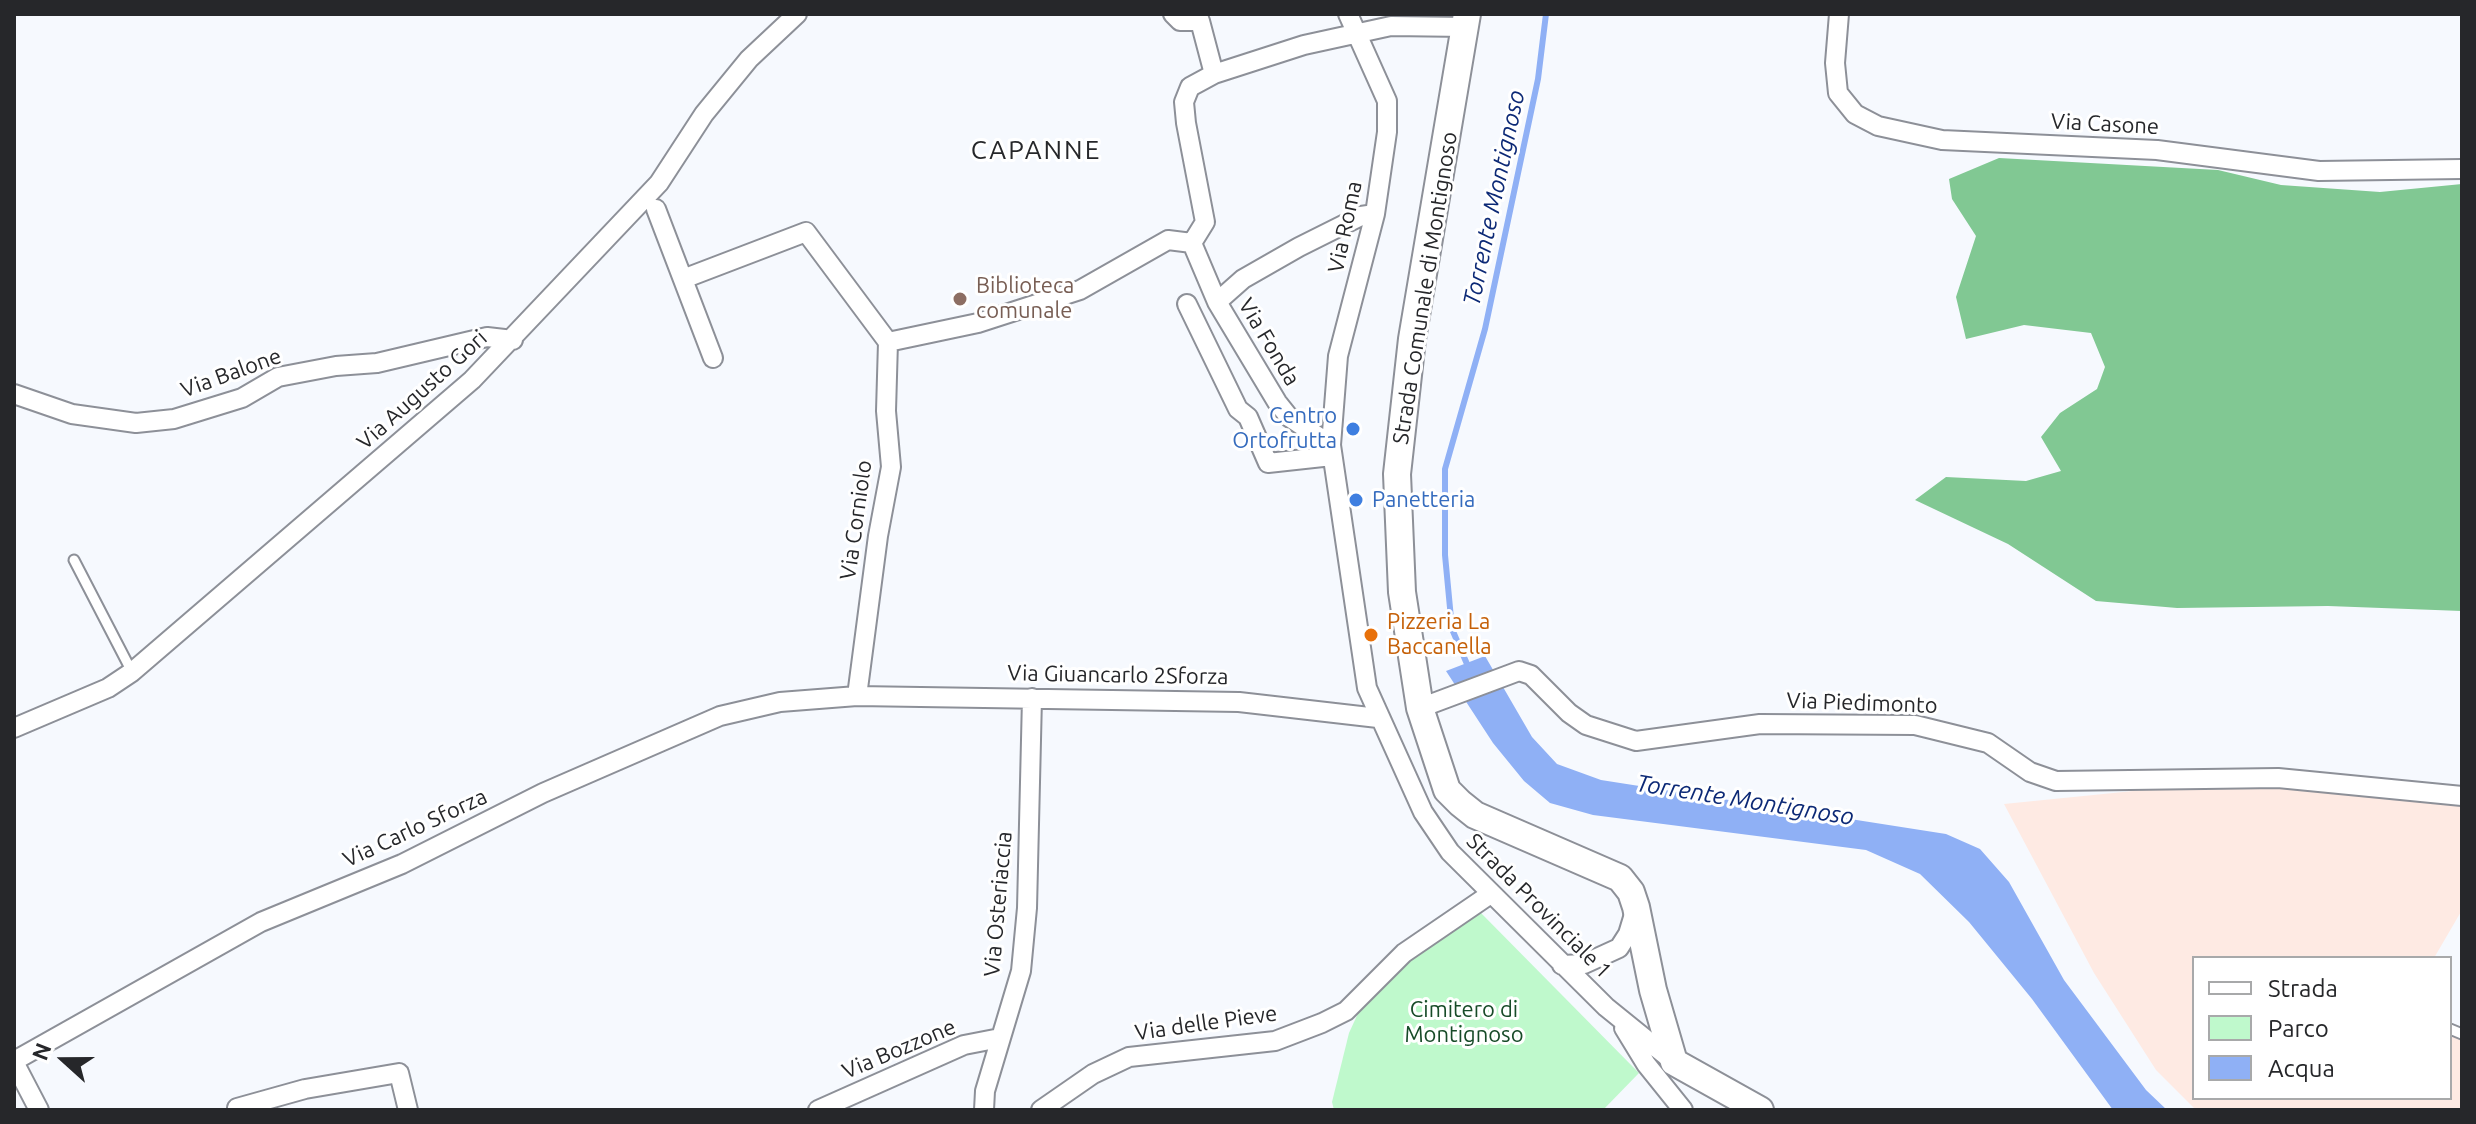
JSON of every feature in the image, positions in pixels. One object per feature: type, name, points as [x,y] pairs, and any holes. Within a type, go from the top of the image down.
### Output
[{"type":"street","name":"Via Augusto Gori","points":[[14,728],[108,688],[132,672],[472,380],[659,183],[704,114],[749,59],[797,14]]},
{"type":"street","points":[[1173,14],[1180,21],[1200,21],[1214,74]]},
{"type":"street","name":"Via Roma","points":[[1348,14],[1387,101],[1387,132],[1375,214],[1338,356],[1331,450],[1356,632],[1367,688],[1378,718]]},
{"type":"street","name":"Via Casone","points":[[1839,14],[1835,63],[1838,93],[1855,114],[1878,126],[1942,140],[2157,150],[2319,171],[2462,169]]},
{"type":"street","points":[[683,279],[806,232],[888,342],[978,323],[1080,290],[1168,240],[1192,243],[1205,222],[1184,102],[1190,87],[1214,74],[1264,56],[1391,26],[1466,20]]},
{"type":"street","name":"Strada Comunale di Montignoso","points":[[1466,20],[1412,339],[1397,474],[1402,592],[1447,790],[1475,815],[1620,878],[1631,892],[1636,907],[1653,990],[1674,1062]]},
{"type":"street","points":[[656,209],[713,358]]},
{"type":"street","points":[[1217,302],[1243,279],[1299,247],[1361,216],[1375,214]]},
{"type":"street","name":"Via Fonda","points":[[1192,243],[1217,302],[1270,391],[1289,417],[1331,450]]},
{"type":"street","points":[[1187,304],[1238,409],[1248,417],[1268,463],[1331,450]]},
{"type":"street","name":"Via Balone","points":[[14,394],[72,414],[136,423],[174,419],[242,398],[278,377],[377,363],[487,337],[513,340]]},
{"type":"street","name":"Via Corniolo","points":[[857,696],[878,536],[891,467],[886,411],[888,342]]},
{"type":"street","points":[[1238,409],[1270,391]]},
{"type":"street","name":"Via Piedimonto","points":[[1429,705],[1519,671],[1531,675],[1569,713],[1586,725],[1636,741],[1760,724],[1915,725],[1988,743],[2030,772],[2056,781],[2278,778],[2462,796]]},
{"type":"street","name":"Via Giuancarlo 2Sforza","points":[[857,696],[1239,702],[1378,718]]},
{"type":"street","name":"Via Carlo Sforza","points":[[14,1061],[261,922],[402,864],[543,793],[720,716],[780,702],[857,696]]},
{"type":"street","name":"Via Osteriaccia","points":[[984,1110],[985,1091],[1021,971],[1027,908],[1032,698]]},
{"type":"street","name":"Strada Provinciale 1","points":[[1378,718],[1400,757],[1423,812],[1450,852],[1489,895],[1616,1016],[1674,1062]]},
{"type":"street","name":"Via delle Pieve","points":[[1041,1110],[1050,1100],[1093,1074],[1129,1057],[1275,1041],[1322,1023],[1346,1011],[1404,953],[1489,895]]},
{"type":"street","points":[[1562,965],[1584,964],[1619,948],[1628,934],[1636,907]]},
{"type":"street","points":[[1616,1016],[1646,1064],[1683,1110]]},
{"type":"street","name":"Via Bozzone","points":[[818,1110],[964,1045],[1000,1038]]},
{"type":"street","points":[[14,1061],[39,1110]]},
{"type":"street","points":[[1674,1062],[1760,1110]]},
{"type":"street","points":[[237,1108],[305,1089],[399,1073],[408,1110]]},
{"type":"lane","points":[[74,560],[132,672]]},
{"type":"shaded area","points":[[2282,788],[2462,804],[2462,910],[2435,956],[2192,956],[2192,1100],[2452,1100],[2454,1036],[2462,1040],[2462,1110],[2196,1110],[2156,1070],[2094,973],[2004,804],[2153,789]]},
{"type":"green space","points":[[1999,158],[2218,170],[2281,185],[2380,192],[2462,184],[2462,611],[2328,606],[2177,608],[2096,601],[2008,544],[1915,500],[1946,477],[2026,481],[2061,471],[2041,437],[2060,413],[2097,389],[2105,367],[2091,333],[2024,325],[1966,339],[1956,297],[1976,236],[1952,199],[1949,179]]},
{"type":"green space","name":"Cimitero di Montignoso","points":[[1479,911],[1639,1073],[1603,1110],[1334,1110],[1332,1102],[1349,1033],[1360,1009],[1402,960]]},
{"type":"water","points":[[1485,656],[1532,737],[1557,764],[1601,780],[1946,834],[1980,849],[2009,882],[2064,980],[2146,1090],[2167,1110],[2113,1110],[2032,999],[1969,922],[1920,874],[1866,850],[1593,815],[1550,803],[1524,781],[1493,743],[1446,671]]},
{"type":"waterway","name":"Torrente Montignoso","points":[[1470,671],[1452,629],[1445,555],[1445,469],[1485,329],[1538,79],[1546,14]]},
{"type":"place","name":"Biblioteca comunale","points":[[960,299]]},
{"type":"place","name":"Centro Ortofrutta","points":[[1353,429]]},
{"type":"place","name":"Panetteria","points":[[1356,500]]},
{"type":"place","name":"Pizzeria La Baccanella","points":[[1371,635]]},
{"type":"district","name":"CAPANNE","points":[[1036,150]]}]
